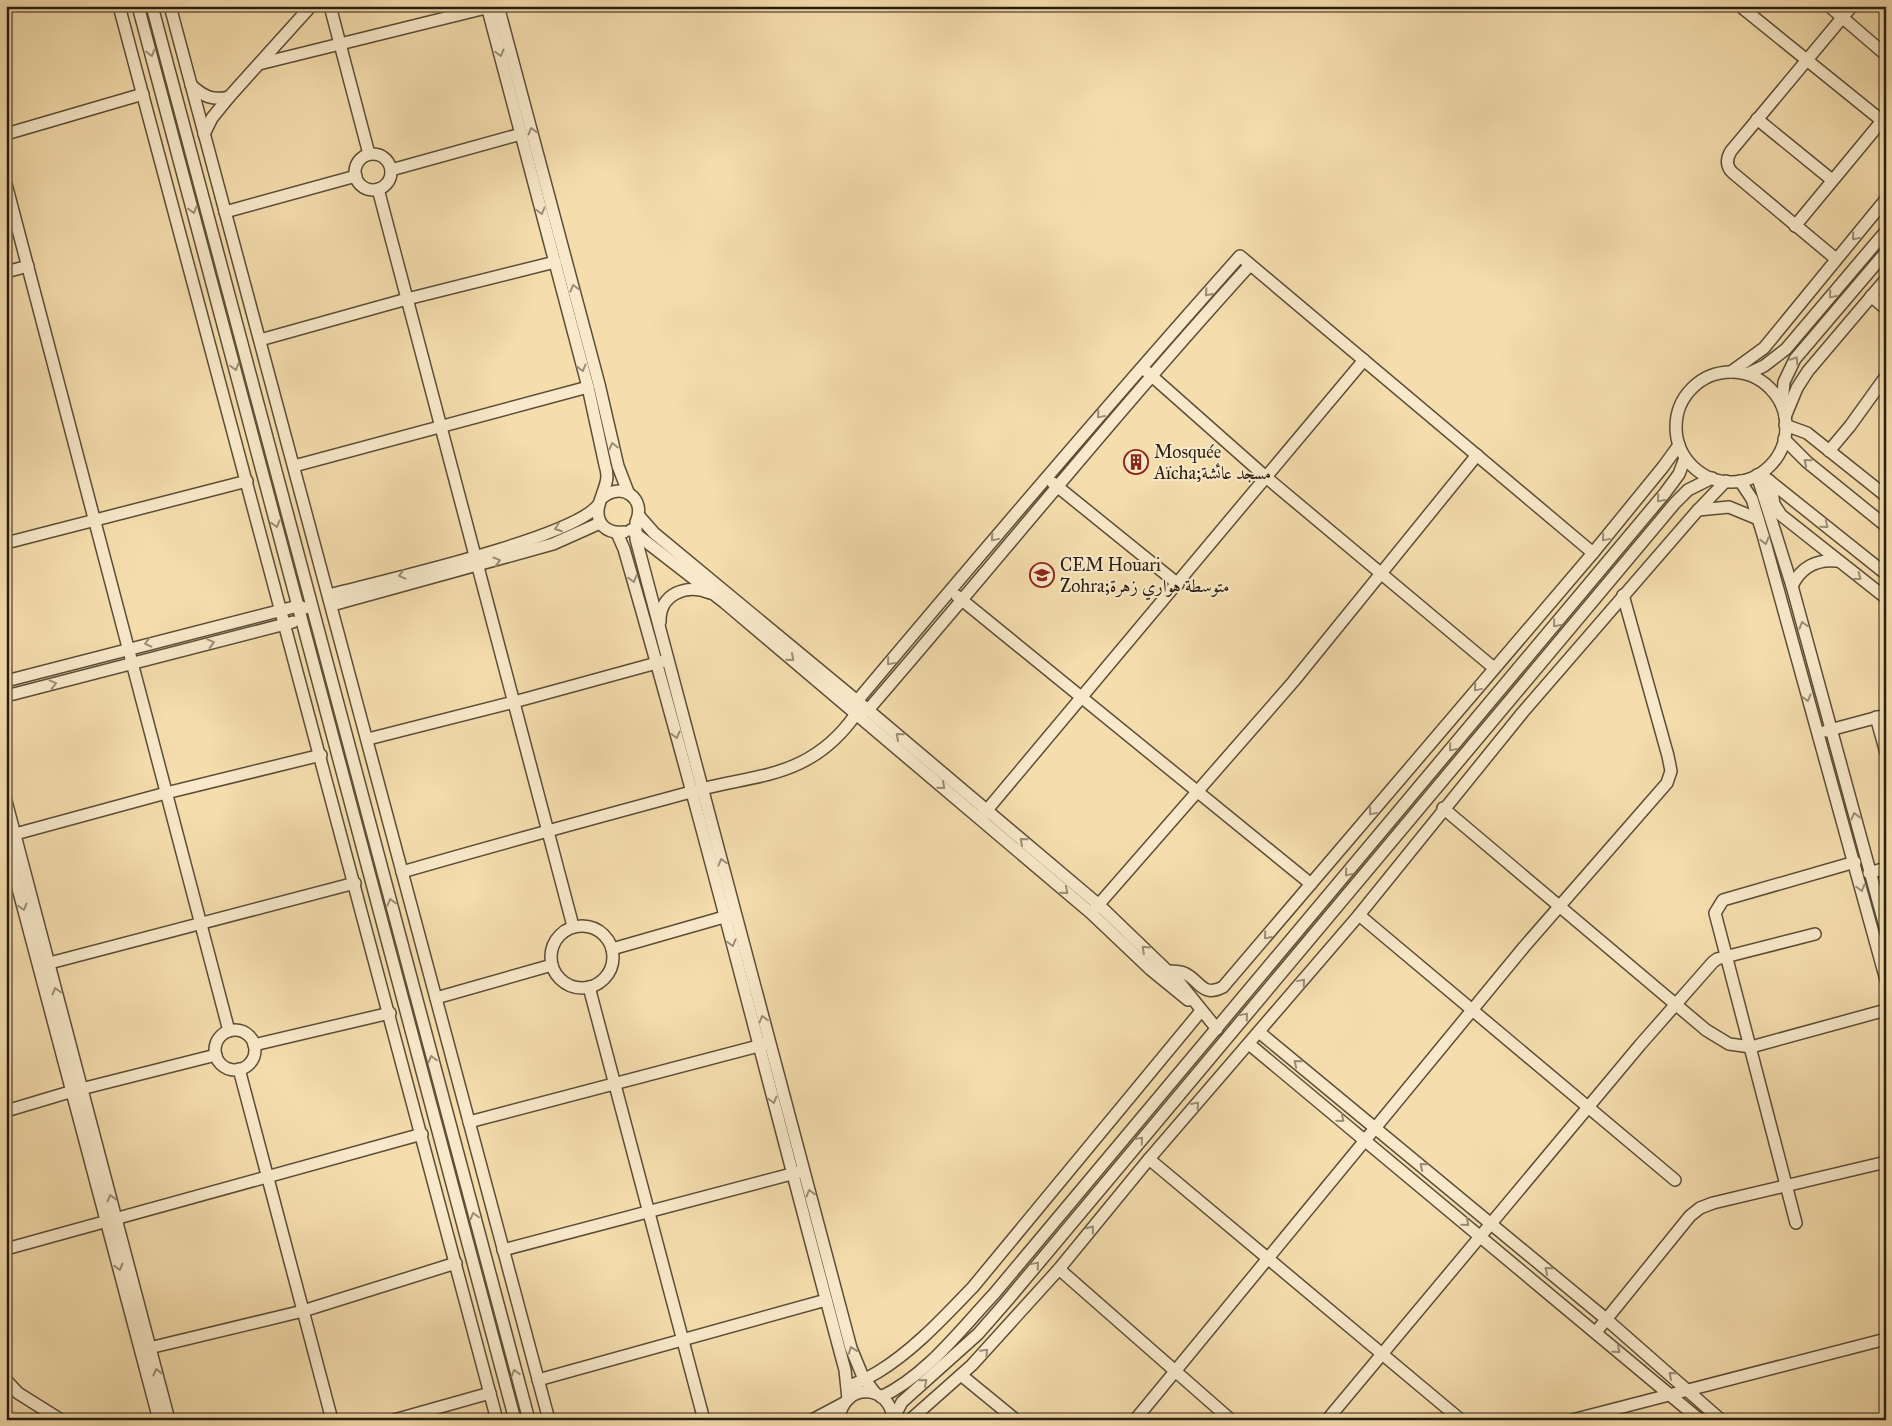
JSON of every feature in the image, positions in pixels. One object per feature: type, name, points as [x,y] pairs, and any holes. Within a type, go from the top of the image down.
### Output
[{"type":"street","points":[[119,6],[498,1420]]},
{"type":"street","points":[[138,6],[515,1420]]},
{"type":"street","points":[[152,6],[529,1420]]},
{"type":"street","points":[[170,6],[549,1420]]},
{"type":"street","points":[[204,134],[212,118],[229,97],[311,6]]},
{"type":"street","points":[[330,6],[369,154]]},
{"type":"street","points":[[1740,6],[1884,120],[1794,226]]},
{"type":"street","points":[[1829,6],[1886,55]]},
{"type":"street","points":[[1836,259],[1794,226],[1728,167],[1729,154],[1852,6]]},
{"type":"street","points":[[259,64],[492,7]]},
{"type":"street","points":[[492,7],[521,134],[588,387],[607,476],[598,517],[600,523],[605,528],[617,533],[662,661],[798,1172],[851,1348],[865,1379],[878,1395],[888,1403],[893,1419]]},
{"type":"street","points":[[492,7],[599,384],[618,466],[628,492],[638,502],[635,525],[660,628]]},
{"type":"street","points":[[191,84],[208,98],[219,99],[229,97]]},
{"type":"street","points":[[6,134],[143,94]]},
{"type":"street","points":[[1757,119],[1832,180]]},
{"type":"street","points":[[391,170],[521,134]]},
{"type":"street","points":[[369,154],[381,156],[389,164],[391,170],[388,182],[378,189],[367,188],[356,176],[359,160],[369,154]]},
{"type":"street","points":[[225,212],[356,176]]},
{"type":"street","points":[[6,184],[229,1031]]},
{"type":"street","points":[[378,189],[478,561],[573,926]]},
{"type":"street","points":[[1731,372],[1764,348],[1886,199]]},
{"type":"street","points":[[1747,374],[1764,366],[1786,349],[1886,230]]},
{"type":"street","points":[[1885,494],[1784,416],[1768,386],[1747,374],[1731,372],[1716,374],[1703,379],[1691,389],[1682,401],[1677,415],[1676,430],[1679,445],[1686,458],[1697,470],[1712,478],[1740,481],[1759,474],[1771,464],[1779,452],[1784,439],[1784,416],[1784,382],[1795,359],[1886,252]]},
{"type":"street","points":[[402,872],[548,830],[778,772],[802,763],[842,733],[856,714],[857,701],[1045,478],[1240,256],[1592,553]]},
{"type":"street","points":[[260,340],[408,298],[555,262]]},
{"type":"street","points":[[856,714],[868,710],[1152,375],[1250,265]]},
{"type":"street","points":[[6,272],[28,266]]},
{"type":"street","points":[[1784,416],[1808,371],[1886,279]]},
{"type":"street","points":[[1871,296],[1886,308]]},
{"type":"street","points":[[983,815],[1364,360]]},
{"type":"street","points":[[1141,368],[1152,375],[1267,478],[1494,668]]},
{"type":"street","points":[[1828,451],[1855,419],[1886,376]]},
{"type":"street","points":[[294,466],[588,387]]},
{"type":"street","points":[[1784,439],[1803,458],[1886,526]]},
{"type":"street","points":[[1168,971],[1185,973],[1207,990],[1215,992],[1223,987],[1592,553],[1664,467],[1679,445]]},
{"type":"street","points":[[1095,909],[1293,682],[1477,455]]},
{"type":"street","points":[[846,1396],[858,1393],[878,1395],[904,1384],[929,1362],[994,1294],[1122,1139],[1217,1030],[1665,492],[1678,474],[1686,458]]},
{"type":"street","points":[[1759,474],[1886,574]]},
{"type":"street","points":[[1759,474],[1832,729],[1869,873],[1886,930]]},
{"type":"street","points":[[1045,478],[1178,584]]},
{"type":"street","points":[[893,1419],[902,1402],[978,1334],[1006,1302],[1675,503],[1688,490],[1712,478]]},
{"type":"street","points":[[6,543],[247,481]]},
{"type":"street","points":[[910,1420],[961,1375],[1001,1335],[1059,1269],[1149,1159],[1359,915],[1444,808],[1622,595],[1726,481]]},
{"type":"street","points":[[1740,481],[1752,499],[1758,519],[1817,734],[1855,862],[1886,980]]},
{"type":"street","points":[[1770,481],[1774,504],[1781,515],[1886,598]]},
{"type":"street","points":[[478,561],[585,516],[600,501],[614,491],[628,492]]},
{"type":"street","points":[[1698,510],[1729,507],[1758,519]]},
{"type":"street","points":[[330,600],[478,561],[553,544],[600,523]]},
{"type":"street","points":[[635,525],[856,714],[983,815],[1168,971],[1217,1030]]},
{"type":"street","points":[[617,533],[635,525],[654,533],[868,710],[983,815]]},
{"type":"street","points":[[1792,586],[1807,567],[1821,561],[1837,561]]},
{"type":"street","points":[[662,661],[660,614],[664,604],[671,596],[679,591],[690,588],[700,589],[725,603]]},
{"type":"street","points":[[950,590],[1311,884]]},
{"type":"street","points":[[1134,1420],[1176,1372],[1473,1010],[1667,783],[1670,775],[1668,756],[1622,595]]},
{"type":"street","points":[[6,681],[128,648],[298,606],[314,611]]},
{"type":"street","points":[[6,696],[302,620],[314,611]]},
{"type":"street","points":[[368,739],[514,702],[662,661]]},
{"type":"street","points":[[1817,734],[1881,716],[1886,753]]},
{"type":"street","points":[[10,835],[166,793],[320,755]]},
{"type":"street","points":[[6,801],[10,835],[146,1349],[169,1420]]},
{"type":"street","points":[[1444,808],[1559,908],[1721,1041],[1737,1047],[1750,1047],[1886,1010]]},
{"type":"street","points":[[6,843],[44,964]]},
{"type":"street","points":[[1796,1224],[1788,1185],[1715,912],[1723,900],[1855,862]]},
{"type":"street","points":[[1869,873],[1886,868]]},
{"type":"street","points":[[44,964],[200,925],[355,883]]},
{"type":"street","points":[[1095,909],[1150,969],[1201,1011]]},
{"type":"street","points":[[612,948],[730,915]]},
{"type":"street","points":[[1359,915],[1675,1180]]},
{"type":"street","points":[[573,926],[593,927],[605,936],[612,948],[613,958],[606,977],[589,988],[578,988],[568,985],[559,979],[552,965],[551,949],[556,939],[563,931],[573,926]]},
{"type":"street","points":[[1327,1420],[1674,1004],[1713,962],[1717,959],[1728,958],[1815,934]]},
{"type":"street","points":[[436,998],[552,965]]},
{"type":"street","points":[[589,988],[648,1212],[684,1339],[704,1420]]},
{"type":"street","points":[[812,1420],[846,1396],[865,1379],[886,1366],[937,1324],[973,1287],[1201,1011]]},
{"type":"street","points":[[254,1045],[390,1013]]},
{"type":"street","points":[[229,1031],[242,1031],[247,1034],[254,1045],[253,1057],[245,1067],[239,1069],[226,1068],[220,1064],[216,1055],[218,1039],[229,1031]]},
{"type":"street","points":[[1259,1032],[1492,1223],[1606,1319],[1721,1420]]},
{"type":"street","points":[[1249,1044],[1481,1235],[1700,1420]]},
{"type":"street","points":[[469,1122],[764,1045]]},
{"type":"street","points":[[6,1111],[78,1090],[216,1055]]},
{"type":"street","points":[[239,1069],[332,1420]]},
{"type":"street","points":[[6,1249],[422,1134]]},
{"type":"street","points":[[1149,1159],[1461,1420]]},
{"type":"street","points":[[1596,1332],[1690,1216],[1700,1208],[1886,1162]]},
{"type":"street","points":[[503,1250],[798,1172]]},
{"type":"street","points":[[798,1172],[826,1300],[845,1370],[846,1396],[839,1420]]},
{"type":"street","points":[[146,1349],[303,1311],[456,1263]]},
{"type":"street","points":[[1059,1269],[1231,1420]]},
{"type":"street","points":[[538,1380],[826,1300]]},
{"type":"street","points":[[1572,1420],[1886,1339]]},
{"type":"street","points":[[146,1349],[159,1420]]},
{"type":"street","points":[[961,1375],[1016,1420]]},
{"type":"street","points":[[6,1380],[18,1393],[60,1420]]},
{"type":"street","points":[[394,1420],[490,1393]]},
{"type":"place","name":"Mosquée Aïcha;مسجد عائشة","points":[[1136,462]]},
{"type":"place","name":"CEM Houari Zohra;متوسطة هواري زهرة","points":[[1042,575]]}]
